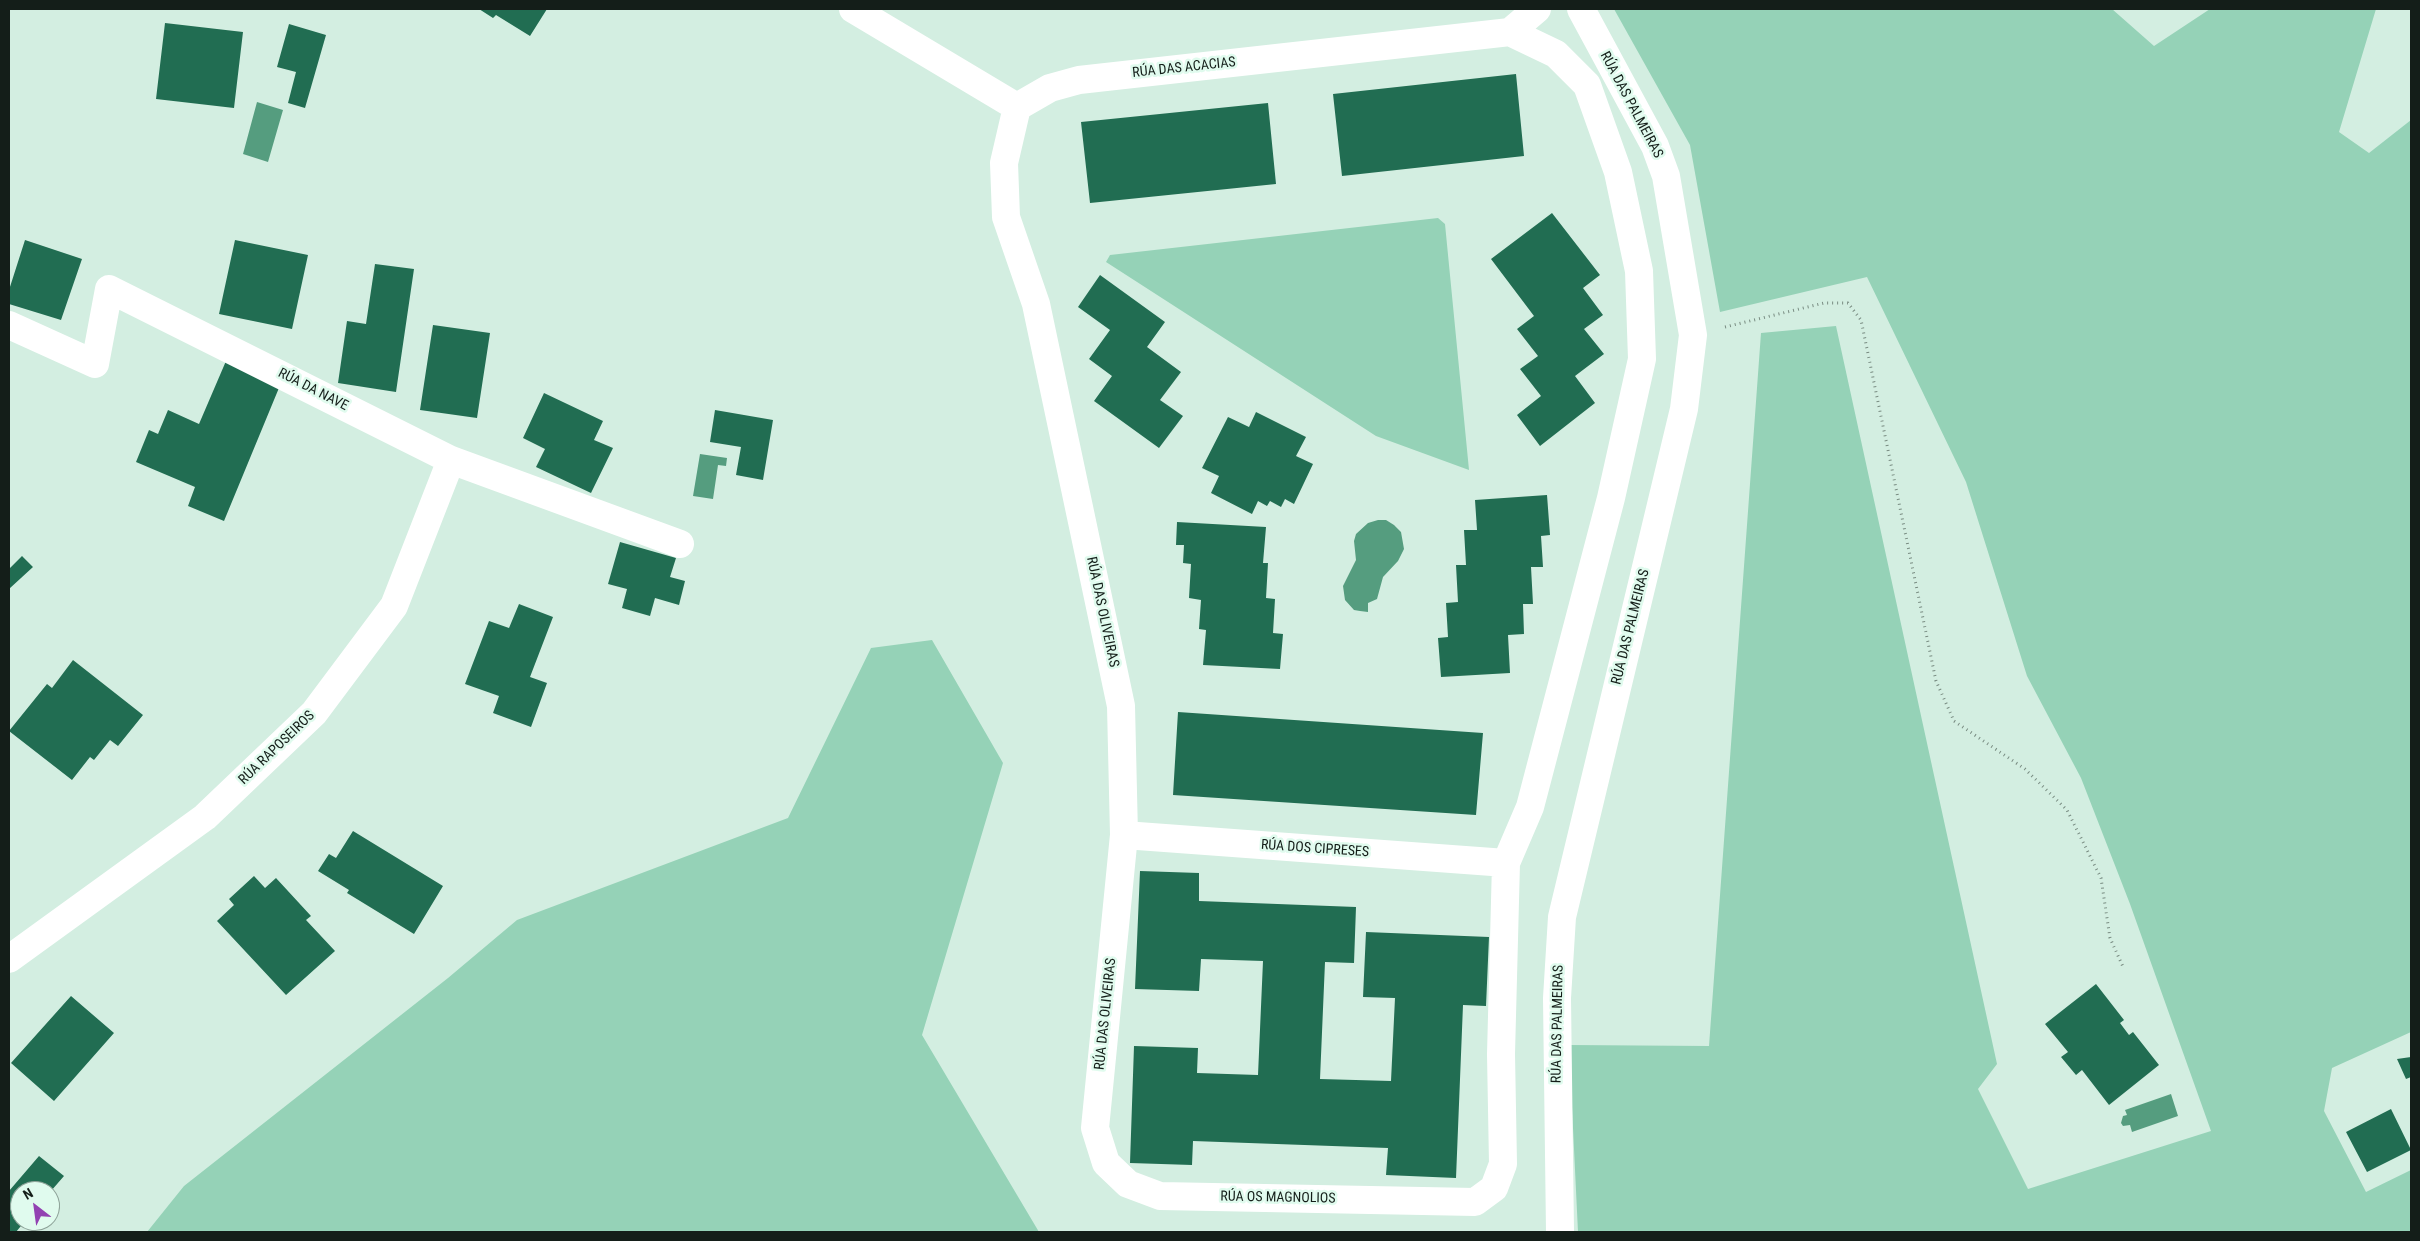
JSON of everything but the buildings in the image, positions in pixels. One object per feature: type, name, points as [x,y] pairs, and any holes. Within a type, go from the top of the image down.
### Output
[{"type":"street","points":[[853,9],[1017,107]]},
{"type":"street","points":[[1506,864],[1530,807],[1611,498],[1642,359],[1639,271],[1618,172],[1586,85],[1556,54],[1510,32],[1538,9]]},
{"type":"street","name":"RÚA DAS PALMEIRAS","points":[[1560,1232],[1557,998],[1562,917],[1684,409],[1694,335],[1666,176],[1655,146],[1581,9]]},
{"type":"street","name":"RÚA DAS ACACIAS","points":[[1017,107],[1050,88],[1079,80],[1510,32]]},
{"type":"street","name":"RÚA DAS PALMEIRAS","points":[[1586,85],[1588,73],[1597,54],[1597,40]]},
{"type":"street","name":"RÚA DAS OLIVEIRAS","points":[[1017,107],[1004,163],[1006,217],[1036,304],[1122,706],[1124,835],[1095,1128]]},
{"type":"street","name":"RÚA DA NAVE","points":[[9,325],[95,364],[110,289],[451,460],[680,544]]},
{"type":"street","name":"RÚA RAPOSEIROS","points":[[9,959],[205,817],[314,713],[394,606],[451,460]]},
{"type":"street","name":"RÚA DOS CIPRESES","points":[[1124,835],[1506,864]]},
{"type":"street","name":"RÚA OS MAGNOLIOS","points":[[1095,1128],[1106,1163],[1128,1184],[1160,1196],[1475,1202],[1494,1188],[1503,1164],[1502,1054],[1506,864]]},
{"type":"path","points":[[1694,335],[1824,302],[1848,303],[1861,320],[1936,681],[1954,720],[2026,769],[2067,810],[2101,878],[2110,938],[2124,969]]},
{"type":"shaded area","points":[[1614,9],[2112,9],[2154,46],[2210,9],[2376,9],[2339,132],[2369,153],[2411,120],[2411,1032],[2332,1068],[2324,1111],[2366,1192],[2411,1170],[2411,1232],[1578,1232],[1569,1045],[1709,1046],[1761,333],[1836,326],[1997,1064],[1978,1089],[2028,1189],[2211,1131],[2130,904],[2081,778],[2027,676],[1966,482],[1867,277],[1720,312],[1690,145]]},
{"type":"shaded area","points":[[257,102],[283,110],[268,162],[243,154]]},
{"type":"shaded area","points":[[1438,218],[1445,224],[1469,470],[1376,436],[1106,262],[1110,255]]},
{"type":"shaded area","points":[[700,454],[727,458],[726,466],[718,465],[713,499],[693,496]]},
{"type":"shaded area","points":[[1386,520],[1401,532],[1404,549],[1398,561],[1383,577],[1377,599],[1368,603],[1368,612],[1354,610],[1345,600],[1343,586],[1356,560],[1354,541],[1356,534],[1368,523]]},
{"type":"shaded area","points":[[932,640],[1003,763],[922,1035],[1039,1232],[147,1232],[184,1186],[448,978],[517,920],[788,818],[871,648]]},
{"type":"shaded area","points":[[2171,1094],[2178,1116],[2132,1132],[2130,1125],[2123,1126],[2121,1123],[2123,1116],[2127,1115],[2125,1110]]}]
